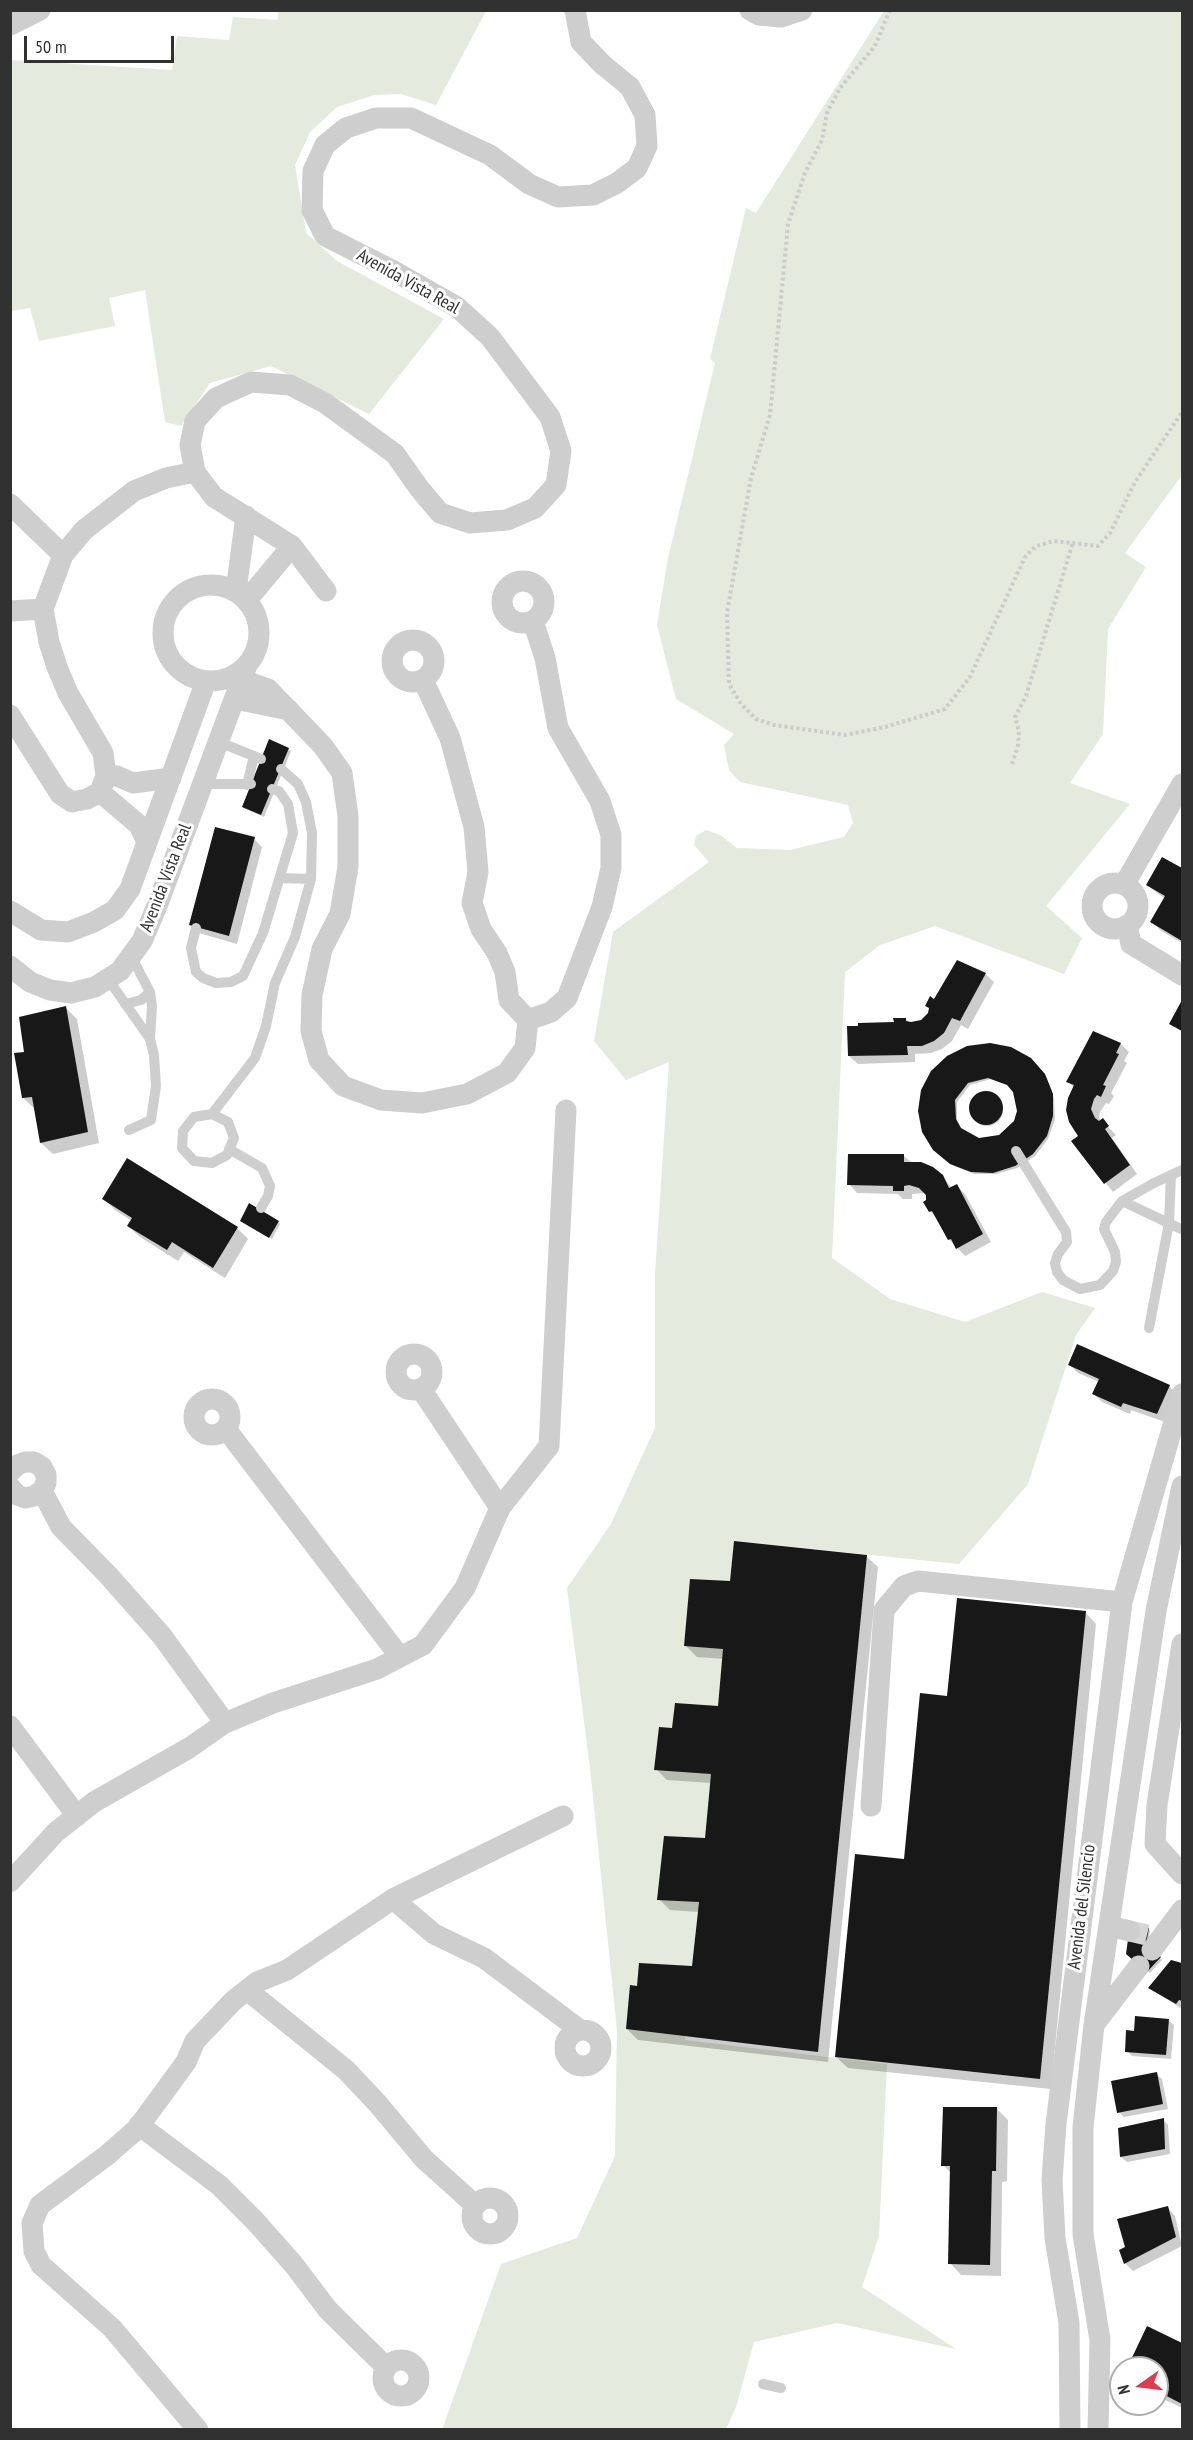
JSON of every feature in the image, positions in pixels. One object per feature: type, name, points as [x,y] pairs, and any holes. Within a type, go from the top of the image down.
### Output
[{"type":"street","points":[[10,25],[40,10]]},
{"type":"street","name":"Avenida Vista Real","points":[[326,591],[292,546],[214,497],[195,471],[190,445],[195,421],[216,398],[250,382],[290,385],[325,403],[395,454],[440,513],[470,523],[507,520],[535,508],[556,485],[561,452],[550,417],[502,352],[457,307],[325,236],[312,210],[313,171],[325,145],[346,128],[376,118],[411,118],[490,155],[529,184],[558,197],[593,195],[617,183],[637,168],[648,146],[645,114],[630,87],[602,64],[581,42],[575,10]]},
{"type":"street","points":[[750,10],[759,15],[781,17],[802,10]]},
{"type":"street","points":[[147,842],[139,825],[103,784],[103,753],[73,703],[57,667],[49,642],[43,609],[63,555],[84,531],[134,491],[166,478],[195,471]]},
{"type":"street","points":[[10,504],[63,555]]},
{"type":"street","points":[[242,596],[246,516]]},
{"type":"street","points":[[242,596],[292,546]]},
{"type":"street","points":[[241,682],[259,639],[259,625],[255,611],[242,596],[222,585],[206,585],[191,589],[178,597],[169,610],[164,625],[164,641],[169,655],[178,668],[191,677],[206,681],[228,678],[241,682],[268,689],[323,746],[342,773],[348,816],[348,867],[340,914],[322,949],[312,995],[311,1031],[319,1060],[343,1086],[381,1100],[422,1103],[467,1094],[507,1073],[525,1048],[528,1020],[509,1000],[505,972],[497,953],[481,928],[472,903],[478,872],[474,827],[450,738],[423,680]]},
{"type":"street","points":[[10,611],[43,609]]},
{"type":"street","points":[[528,1020],[551,1012],[567,998],[602,907],[611,868],[611,835],[600,801],[558,728],[545,658],[533,621]]},
{"type":"street","name":"Avenida Vista Real","points":[[10,911],[41,930],[68,932],[94,922],[115,910],[130,889],[206,681]]},
{"type":"street","name":"Avenida Vista Real","points":[[10,966],[30,982],[50,990],[70,993],[95,987],[120,971],[142,941],[157,906],[241,682]]},
{"type":"street","points":[[10,715],[60,794],[72,802],[87,799],[103,784],[117,776],[133,783],[171,778]]},
{"type":"street","points":[[1124,885],[1182,784]]},
{"type":"street","points":[[1108,884],[1124,885],[1135,895],[1136,916],[1119,929],[1105,926],[1095,916],[1093,901],[1102,888],[1108,884]]},
{"type":"street","points":[[1127,925],[1131,944],[1182,975]]},
{"type":"street","points":[[10,1882],[56,1832],[94,1802],[189,1748],[225,1724],[273,1703],[377,1668],[423,1645],[465,1588],[500,1508],[549,1446],[566,1110]]},
{"type":"street","points":[[421,1389],[500,1508]]},
{"type":"street","name":"Avenida del Silencio","points":[[1070,2430],[1068,2323],[1055,2238],[1052,2180],[1070,2003],[1122,1602],[1182,1394]]},
{"type":"street","points":[[226,1429],[400,1656]]},
{"type":"street","points":[[10,1472],[17,1465],[34,1462],[42,1467],[46,1475],[46,1484],[42,1491],[34,1497],[26,1498],[17,1495],[10,1487]]},
{"type":"street","name":"Avenida del Silencio","points":[[1098,2430],[1100,2340],[1083,2234],[1081,2180],[1083,2127],[1094,2025],[1156,1611],[1182,1486]]},
{"type":"street","points":[[42,1491],[61,1527],[108,1575],[162,1636],[225,1724]]},
{"type":"street","points":[[871,1806],[884,1610],[904,1586],[918,1581],[1122,1602]]},
{"type":"street","points":[[1182,1644],[1157,1805],[1155,1844],[1182,1874]]},
{"type":"street","points":[[1110,1684],[1145,1692]]},
{"type":"street","points":[[10,1726],[77,1816]]},
{"type":"street","points":[[198,2430],[112,2328],[41,2265],[33,2251],[32,2223],[39,2205],[106,2156],[140,2125],[186,2062],[195,2041],[233,2001],[257,1982],[287,1970],[393,1899],[563,1816]]},
{"type":"street","points":[[393,1899],[434,1934],[484,1958],[580,2030]]},
{"type":"street","points":[[1094,2025],[1146,1944],[1182,1910]]},
{"type":"street","points":[[1109,1926],[1146,1944]]},
{"type":"street","points":[[247,1990],[346,2070],[424,2159],[475,2205]]},
{"type":"street","points":[[140,2125],[219,2185],[294,2265],[327,2310],[386,2367]]},
{"type":"street","points":[[1068,2323],[1096,2321]]},
{"type":"lane","points":[[202,784],[249,784],[258,758],[219,742]]},
{"type":"lane","points":[[212,1114],[255,1058],[266,1026],[275,983],[295,937],[311,879],[312,833],[306,802],[298,784],[281,769]]},
{"type":"lane","points":[[196,928],[191,948],[196,972],[203,978],[216,983],[231,982],[243,976],[263,933],[293,833],[288,804],[279,791],[272,789]]},
{"type":"lane","points":[[293,833],[312,833]]},
{"type":"lane","points":[[280,878],[311,879]]},
{"type":"lane","points":[[129,1130],[151,1120],[156,1086],[154,1055],[150,1039],[152,1006],[150,992],[131,956]]},
{"type":"lane","points":[[108,979],[150,1039]]},
{"type":"lane","points":[[125,1004],[141,1000],[150,992]]},
{"type":"lane","points":[[212,1114],[228,1122],[234,1138],[230,1149],[227,1155],[212,1163],[194,1161],[182,1148],[183,1131],[194,1117],[212,1114]]},
{"type":"lane","points":[[230,1149],[262,1168],[270,1186],[268,1196],[261,1208]]},
{"type":"lane","points":[[1016,1151],[1066,1232],[1067,1242],[1058,1254],[1055,1263],[1063,1280],[1071,1286],[1090,1288],[1108,1279],[1113,1271],[1116,1262],[1115,1252],[1104,1229],[1106,1221],[1122,1201],[1182,1170]]},
{"type":"lane","points":[[1149,1328],[1169,1223],[1172,1175]]},
{"type":"lane","points":[[1122,1201],[1181,1229]]},
{"type":"lane","points":[[763,2384],[781,2388]]},
{"type":"path","points":[[890,10],[875,45],[840,88],[827,113],[822,140],[805,173],[788,224],[770,415],[751,478],[727,613],[729,684],[741,704],[756,719],[774,725],[845,735],[885,727],[945,709],[970,676],[1025,557],[1036,546],[1054,541],[1098,546],[1110,533],[1135,482],[1182,412]]},
{"type":"path","points":[[1012,764],[1018,746],[1019,731],[1015,717],[1030,686],[1073,543]]},
{"type":"shaded area","points":[[278,10],[486,11],[436,105],[401,94],[374,95],[337,107],[310,132],[295,165],[306,233],[337,261],[444,319],[369,414],[271,366],[210,383],[181,426],[165,422],[145,290],[109,298],[115,326],[39,341],[30,308],[11,311],[10,60],[172,70],[177,36],[229,40],[233,17],[278,20]]},
{"type":"shaded area","points":[[884,11],[1182,11],[1182,475],[1125,553],[1146,567],[1108,629],[1103,734],[1070,783],[1130,804],[1046,906],[1082,938],[1064,974],[935,926],[880,945],[845,972],[832,1258],[890,1299],[965,1322],[1042,1292],[1095,1308],[1076,1335],[1028,1484],[959,1564],[734,1541],[685,2040],[887,2064],[879,2236],[862,2287],[956,2349],[837,2323],[754,2342],[736,2407],[726,2429],[442,2430],[501,2264],[577,2238],[615,2156],[617,2030],[590,1768],[567,1588],[611,1524],[655,1428],[655,1275],[669,1062],[626,1080],[594,1041],[613,932],[709,862],[694,845],[696,836],[706,830],[720,835],[737,848],[790,850],[844,837],[853,823],[848,805],[740,782],[729,770],[724,745],[734,734],[676,699],[657,625],[668,558],[715,363],[710,359],[746,208],[756,213]]},
{"type":"building","points":[[269,739],[289,748],[261,815],[242,807]]},
{"type":"building","points":[[215,827],[255,837],[229,936],[189,925]]},
{"type":"building","points":[[1162,857],[1182,868],[1182,941],[1150,922],[1165,896],[1146,885]]},
{"type":"building","points":[[957,960],[986,973],[960,1021],[952,1018],[944,1033],[934,1041],[922,1046],[907,1046],[908,1055],[848,1056],[847,1026],[858,1026],[858,1023],[894,1022],[893,1018],[906,1018],[906,1021],[911,1022],[921,1020],[928,1013],[929,1008],[925,1006],[930,996],[934,999]]},
{"type":"building","points":[[1182,1000],[1182,1031],[1169,1024]]},
{"type":"building","points":[[66,1006],[88,1132],[40,1143],[32,1097],[22,1098],[14,1053],[24,1052],[19,1017]]},
{"type":"building","points":[[1093,1031],[1121,1043],[1116,1053],[1119,1054],[1103,1085],[1106,1086],[1101,1097],[1097,1095],[1091,1109],[1095,1118],[1099,1121],[1103,1118],[1109,1126],[1105,1129],[1130,1165],[1104,1184],[1071,1141],[1078,1136],[1069,1122],[1066,1110],[1074,1085],[1066,1082]]},
{"type":"building","points":[[990,1043],[1011,1047],[1031,1058],[1045,1074],[1053,1094],[1053,1116],[1047,1136],[1033,1154],[1015,1166],[993,1173],[971,1172],[950,1164],[933,1150],[922,1132],[918,1111],[921,1090],[931,1071],[947,1056],[967,1046]],"holes":[[[988,1078],[1007,1085],[1013,1092],[1017,1111],[1014,1121],[999,1135],[979,1138],[961,1128],[956,1119],[955,1100],[968,1083]]]},
{"type":"building","points":[[986,1091],[998,1096],[1003,1108],[998,1120],[986,1125],[974,1120],[969,1108],[974,1096]]},
{"type":"building","points":[[848,1154],[904,1154],[904,1162],[921,1162],[933,1167],[943,1175],[949,1188],[957,1184],[983,1234],[956,1249],[951,1239],[948,1240],[932,1211],[929,1212],[923,1202],[926,1200],[926,1195],[919,1188],[909,1185],[904,1186],[904,1191],[893,1191],[893,1186],[847,1185]]},
{"type":"building","points":[[127,1158],[238,1227],[213,1268],[172,1242],[167,1250],[127,1226],[132,1218],[102,1199]]},
{"type":"building","points":[[249,1203],[279,1221],[269,1238],[240,1221]]},
{"type":"building","points":[[1077,1344],[1170,1385],[1157,1414],[1123,1403],[1121,1407],[1092,1394],[1099,1379],[1068,1365]]},
{"type":"building","points":[[734,1541],[867,1555],[818,2052],[626,2029],[630,1985],[637,1986],[639,1963],[692,1966],[699,1902],[657,1900],[664,1836],[705,1838],[711,1774],[654,1770],[659,1727],[672,1728],[675,1703],[718,1706],[723,1649],[684,1646],[690,1579],[730,1581]]},
{"type":"building","points":[[957,1598],[1086,1611],[1040,2079],[835,2057],[855,1854],[904,1859],[920,1693],[947,1696]]},
{"type":"building","points":[[1130,1925],[1149,1928],[1146,1944],[1161,1957],[1147,1972],[1126,1954]]},
{"type":"building","points":[[1171,1960],[1182,1963],[1182,2001],[1179,2000],[1176,2004],[1148,1988]]},
{"type":"building","points":[[1135,2016],[1169,2019],[1166,2055],[1125,2052],[1126,2030],[1134,2031]]},
{"type":"building","points":[[1157,2072],[1163,2104],[1117,2113],[1111,2081]]},
{"type":"building","points":[[943,2107],[997,2107],[996,2171],[992,2171],[990,2265],[948,2264],[950,2166],[941,2166]]},
{"type":"building","points":[[1164,2118],[1165,2149],[1120,2157],[1118,2128]]},
{"type":"building","points":[[1168,2206],[1176,2237],[1124,2264],[1119,2250],[1125,2247],[1117,2219]]},
{"type":"building","points":[[1147,2326],[1182,2343],[1182,2404],[1169,2397],[1169,2356],[1133,2356]]},
{"type":"tunnel","points":[[1130,1931],[1147,1935]]}]
